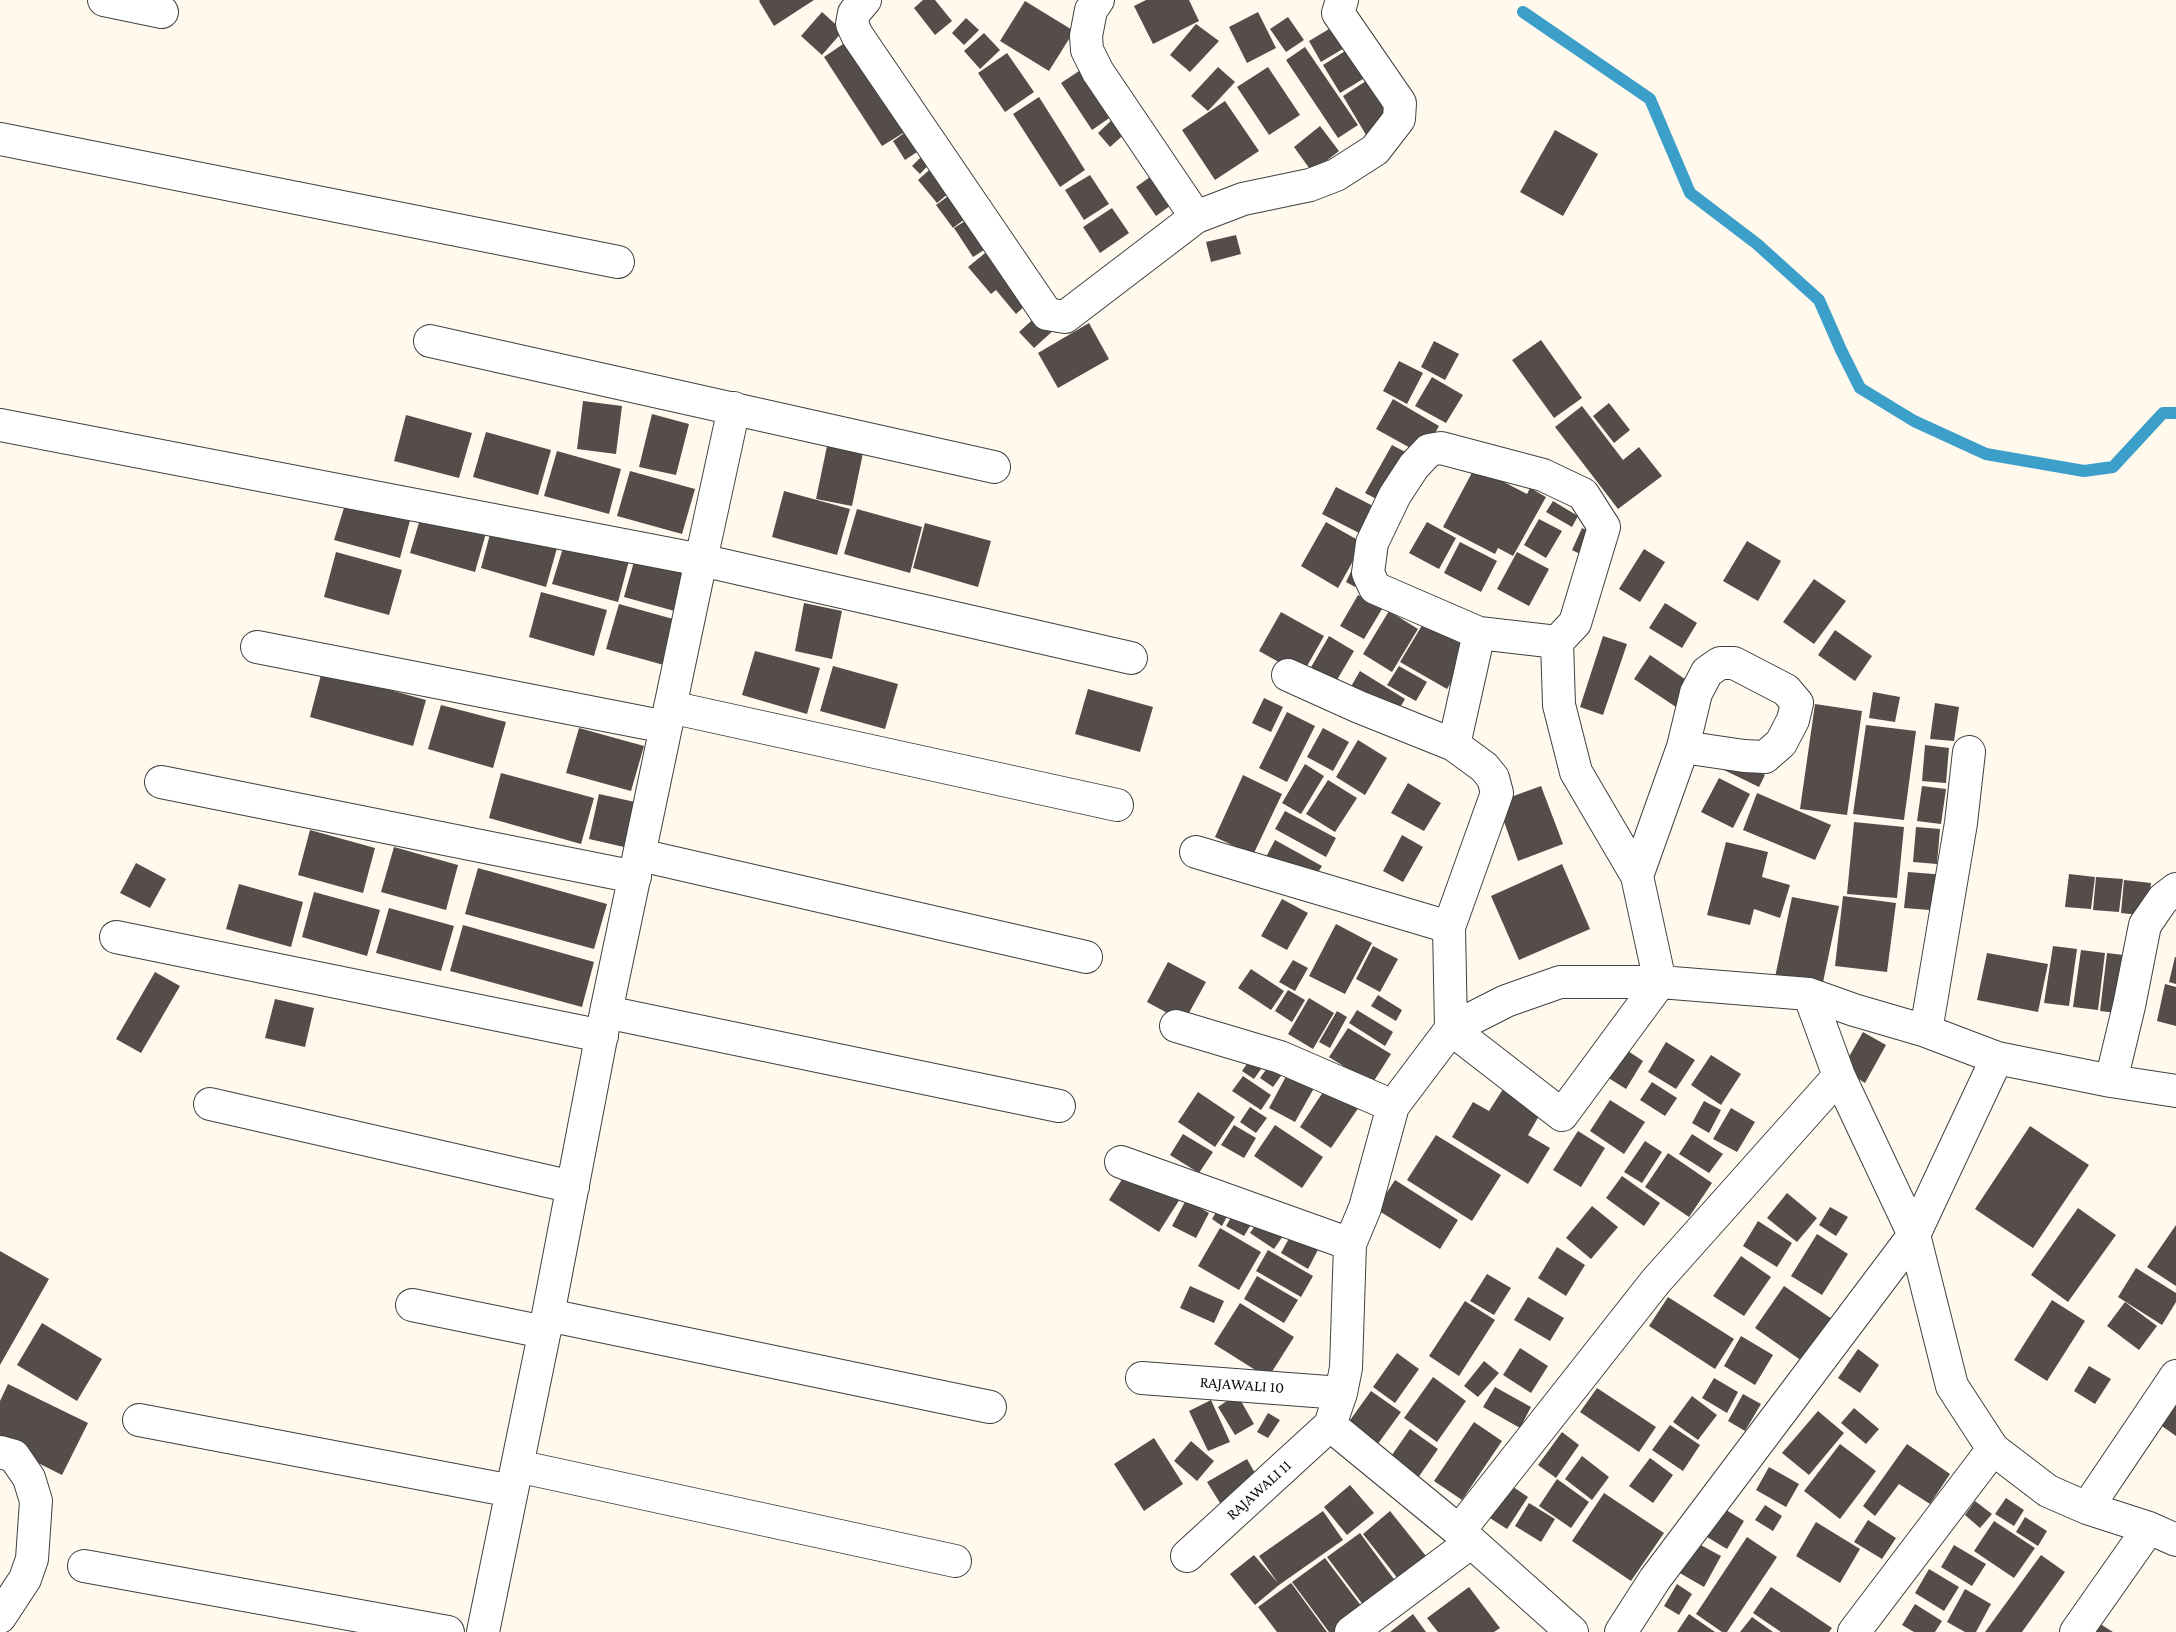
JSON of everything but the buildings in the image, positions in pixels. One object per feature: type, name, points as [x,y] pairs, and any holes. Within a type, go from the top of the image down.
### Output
[{"type":"street","points":[[104,0],[162,12]]},
{"type":"street","points":[[865,0],[854,13],[852,24],[857,35],[1047,314],[1065,317],[1196,218],[1243,199],[1310,185],[1336,175],[1375,150],[1399,119],[1400,103],[1338,13],[1342,0]]},
{"type":"street","points":[[1098,0],[1091,10],[1089,19],[1086,36],[1088,50],[1098,72],[1196,218]]},
{"type":"street","points":[[0,139],[618,262]]},
{"type":"street","points":[[430,341],[994,467]]},
{"type":"street","points":[[492,1630],[514,1479],[604,1024],[734,408]]},
{"type":"street","points":[[0,425],[701,560],[1131,657]]},
{"type":"street","points":[[1451,1029],[1562,1115],[1660,982],[1637,876],[1576,772],[1559,705],[1557,642],[1575,623],[1604,527],[1583,494],[1543,475],[1441,448],[1429,450],[1414,465],[1395,495],[1372,543],[1368,573],[1375,588],[1479,633],[1557,642]]},
{"type":"street","points":[[1454,745],[1479,633]]},
{"type":"street","points":[[257,647],[668,717],[1117,806]]},
{"type":"street","points":[[1288,675],[1359,707],[1454,745],[1484,767],[1493,778],[1497,794],[1449,927],[1451,1029]]},
{"type":"street","points":[[1637,876],[1683,747]]},
{"type":"street","points":[[1926,1031],[1954,870],[1969,752]]},
{"type":"street","points":[[161,782],[637,866],[1086,957]]},
{"type":"street","points":[[1196,852],[1449,927]]},
{"type":"street","points":[[2110,1081],[2129,1006],[2145,925],[2163,899],[2176,890]]},
{"type":"street","points":[[116,938],[1059,1106]]},
{"type":"street","points":[[1572,1632],[1464,1537],[1330,1425],[1341,1393],[1346,1368],[1350,1244],[1365,1208],[1393,1106],[1451,1029],[1506,1001],[1560,982],[1660,982],[1809,994],[1926,1031],[1997,1058],[2110,1081],[2176,1091]]},
{"type":"street","points":[[1809,994],[1839,1076],[1914,1235],[1952,1386],[1993,1449],[2048,1491],[2087,1508],[2162,1534],[2076,1632]]},
{"type":"street","points":[[1176,1026],[1280,1057],[1393,1106]]},
{"type":"street","points":[[1621,1632],[1655,1579],[1914,1235],[1997,1058]]},
{"type":"street","points":[[1351,1632],[1464,1537],[1656,1281],[1839,1076]]},
{"type":"street","points":[[210,1104],[573,1187]]},
{"type":"street","points":[[1121,1162],[1350,1244]]},
{"type":"street","points":[[412,1305],[546,1324],[990,1407]]},
{"type":"street","points":[[2087,1508],[2176,1376]]},
{"type":"street","name":"RAJAWALI 10","points":[[1142,1378],[1341,1393]]},
{"type":"street","points":[[139,1420],[514,1479],[955,1561]]},
{"type":"street","name":"RAJAWALI 11","points":[[1188,1556],[1330,1425]]},
{"type":"street","points":[[1854,1632],[1993,1449]]},
{"type":"street","points":[[0,1452],[14,1456],[29,1478],[36,1501],[32,1559],[25,1579],[0,1617]]},
{"type":"street","points":[[84,1566],[448,1632]]},
{"type":"waterway","points":[[1523,12],[1650,99],[1690,193],[1757,244],[1819,300],[1860,388],[1914,421],[1986,454],[2084,471],[2113,467],[2163,413],[2176,413]]}]
